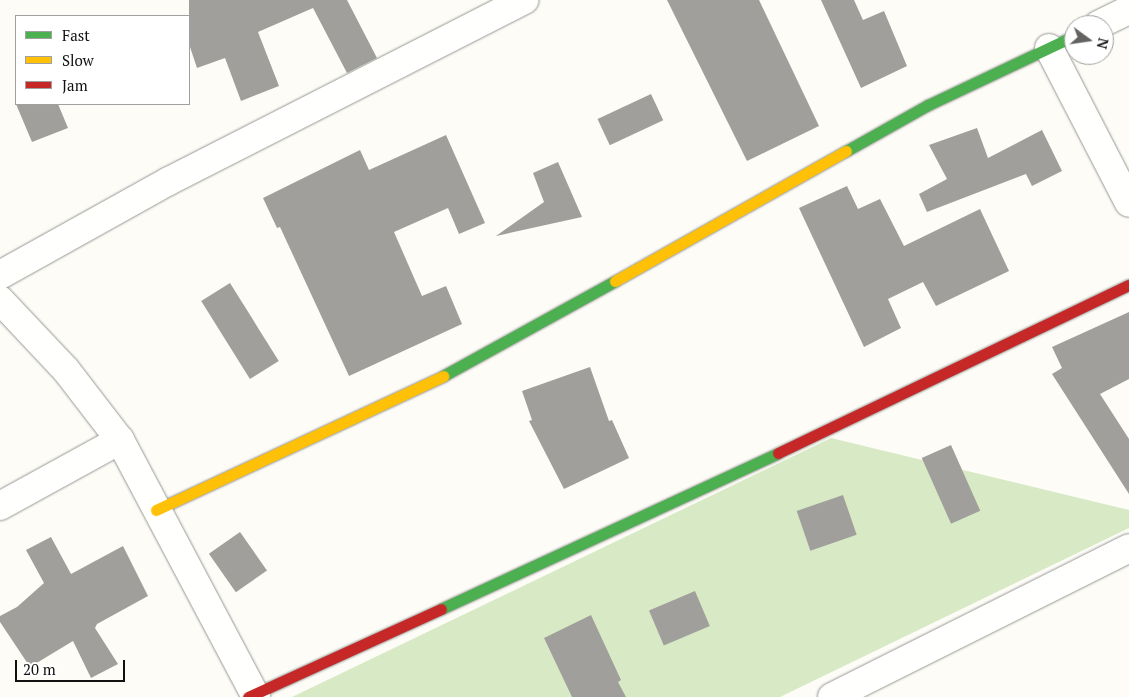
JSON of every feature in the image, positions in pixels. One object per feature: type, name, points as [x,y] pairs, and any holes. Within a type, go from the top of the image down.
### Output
[{"type":"street","points":[[0,275],[169,180],[525,0]]},
{"type":"street","points":[[1114,17],[1129,10]]},
{"type":"street","points":[[156,510],[454,372],[928,105],[1064,41]]},
{"type":"street","points":[[1049,48],[1129,203]]},
{"type":"street","points":[[0,300],[66,370],[120,440],[253,696],[659,510],[1129,285]]},
{"type":"street","points":[[0,506],[120,440]]},
{"type":"street","points":[[832,697],[1129,548]]},
{"type":"green space","points":[[831,438],[1129,510],[1129,528],[780,697],[292,697]]},
{"type":"building","points":[[189,0],[347,0],[377,58],[347,73],[313,8],[258,32],[279,86],[241,101],[225,58],[197,68],[190,47]]},
{"type":"building","points":[[667,0],[759,0],[819,126],[747,161]]},
{"type":"building","points":[[821,0],[854,0],[863,20],[884,11],[907,66],[861,88]]},
{"type":"building","points":[[651,94],[663,120],[610,145],[598,119]]},
{"type":"building","points":[[16,105],[58,105],[68,128],[32,142]]},
{"type":"building","points":[[977,128],[988,158],[1042,130],[1062,171],[1032,186],[1026,174],[927,212],[919,194],[947,179],[929,145]]},
{"type":"building","points":[[446,135],[485,223],[459,234],[448,208],[394,232],[422,296],[446,286],[462,324],[349,376],[280,227],[277,228],[263,198],[360,150],[369,170]]},
{"type":"building","points":[[558,162],[582,217],[496,236],[544,202],[533,173]]},
{"type":"building","points":[[847,186],[858,209],[880,199],[904,246],[980,209],[1009,271],[936,306],[923,282],[888,299],[901,328],[864,347],[799,208]]},
{"type":"building","points":[[230,283],[279,361],[250,379],[201,301]]},
{"type":"building","points":[[1129,312],[1129,379],[1100,394],[1129,439],[1129,494],[1052,374],[1062,368],[1052,347]]},
{"type":"building","points":[[590,367],[609,421],[612,420],[629,458],[564,489],[529,421],[532,420],[522,391]]},
{"type":"building","points":[[951,445],[980,511],[951,524],[922,458]]},
{"type":"building","points":[[843,495],[857,535],[810,551],[797,511]]},
{"type":"building","points":[[240,532],[267,571],[236,592],[209,554]]},
{"type":"building","points":[[51,537],[71,574],[123,546],[148,596],[97,624],[95,628],[118,664],[91,678],[73,641],[30,667],[0,622],[0,616],[17,607],[44,583],[26,550]]},
{"type":"building","points":[[695,591],[710,626],[664,646],[649,611]]},
{"type":"building","points":[[591,615],[621,680],[618,682],[626,697],[572,697],[544,638]]},
{"type":"traffic: fast","points":[[846,151],[928,105],[1064,41]]},
{"type":"traffic: fast","points":[[443,376],[615,281]]},
{"type":"traffic: fast","points":[[441,609],[778,453]]},
{"type":"traffic: slow","points":[[615,281],[846,151]]},
{"type":"traffic: slow","points":[[156,510],[443,376]]},
{"type":"traffic: jam","points":[[778,453],[1129,285]]},
{"type":"traffic: jam","points":[[248,697],[441,609]]}]
